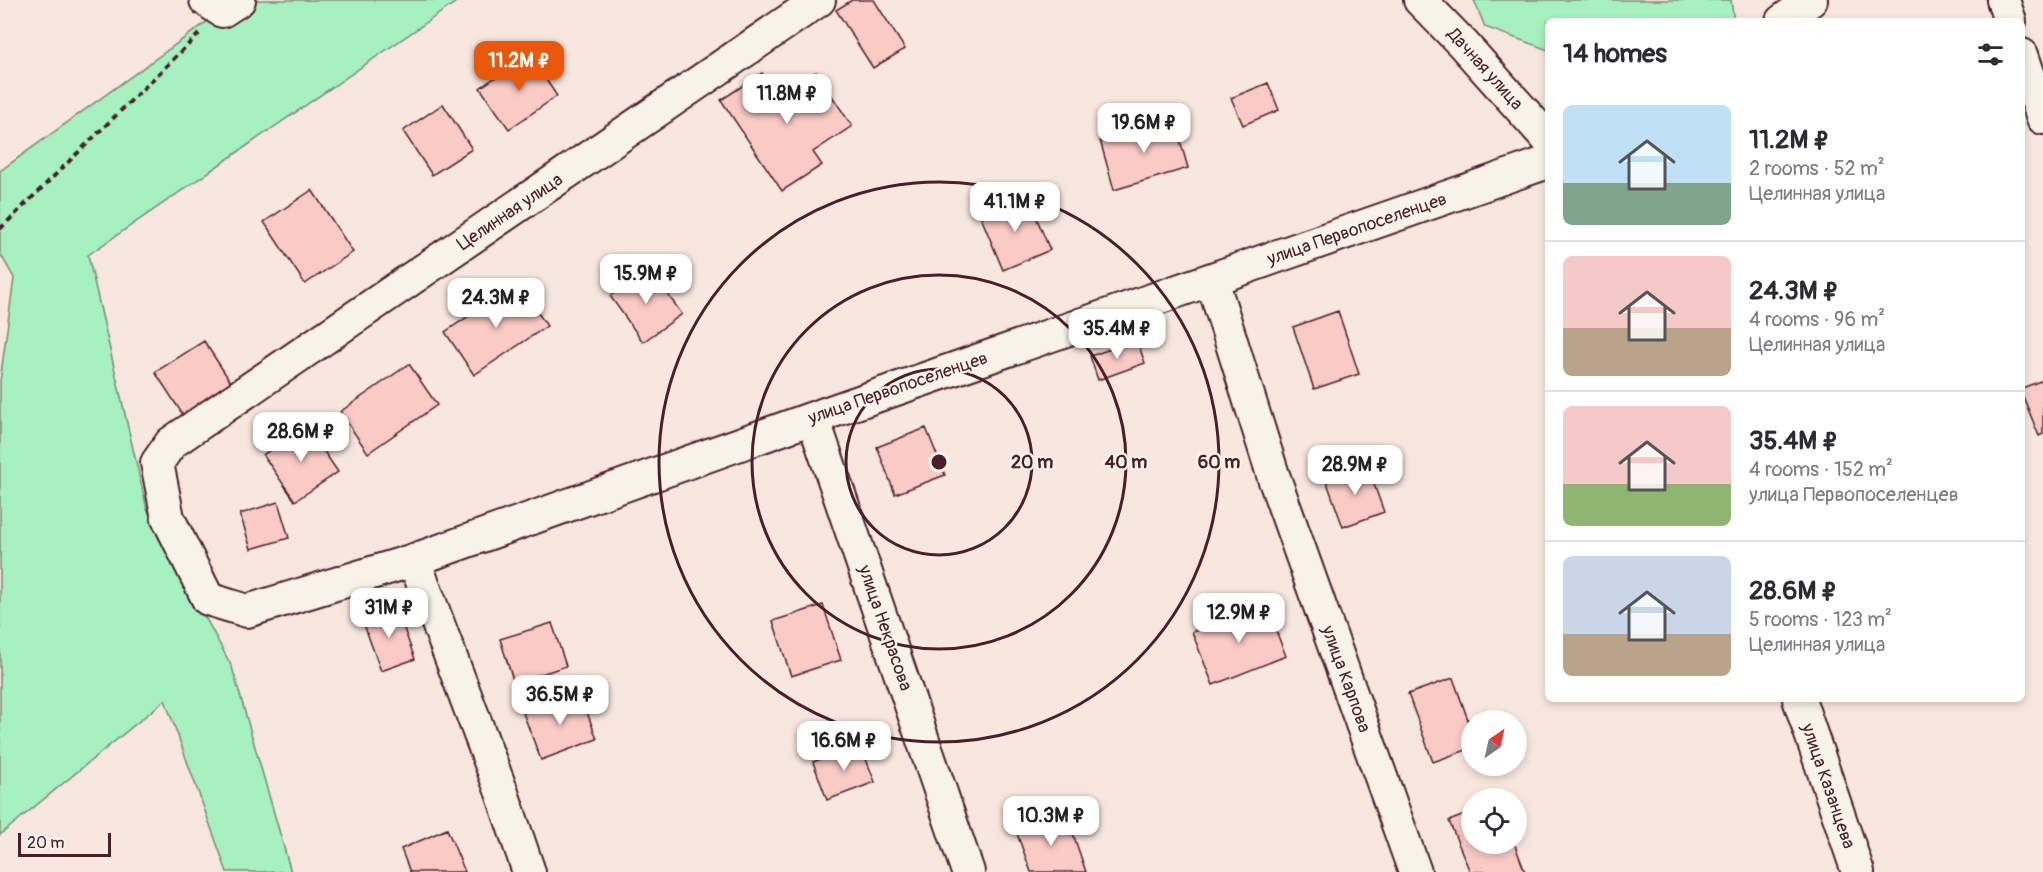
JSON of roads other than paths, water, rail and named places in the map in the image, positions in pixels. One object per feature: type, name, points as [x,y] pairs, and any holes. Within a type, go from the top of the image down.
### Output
[{"type":"street","name":"Целинная улица","points":[[247,611],[208,599],[168,518],[157,464],[171,443],[819,0]]},
{"type":"street","name":"Дачная улица","points":[[1420,0],[1463,44],[1545,136]]},
{"type":"street","points":[[1786,18],[1811,0]]},
{"type":"street","points":[[2003,0],[2009,18]]},
{"type":"street","points":[[2025,64],[2043,118]]},
{"type":"street","name":"улица Первопоселенцев","points":[[247,611],[414,560],[813,418],[1545,163]]},
{"type":"street","name":"улица Карпова","points":[[1212,280],[1274,475],[1415,872]]},
{"type":"street","name":"улица Некрасова","points":[[813,418],[968,872]]},
{"type":"street","points":[[414,560],[501,790],[529,872]]},
{"type":"street","name":"улица Казанцева","points":[[1800,702],[1857,872]]}]
